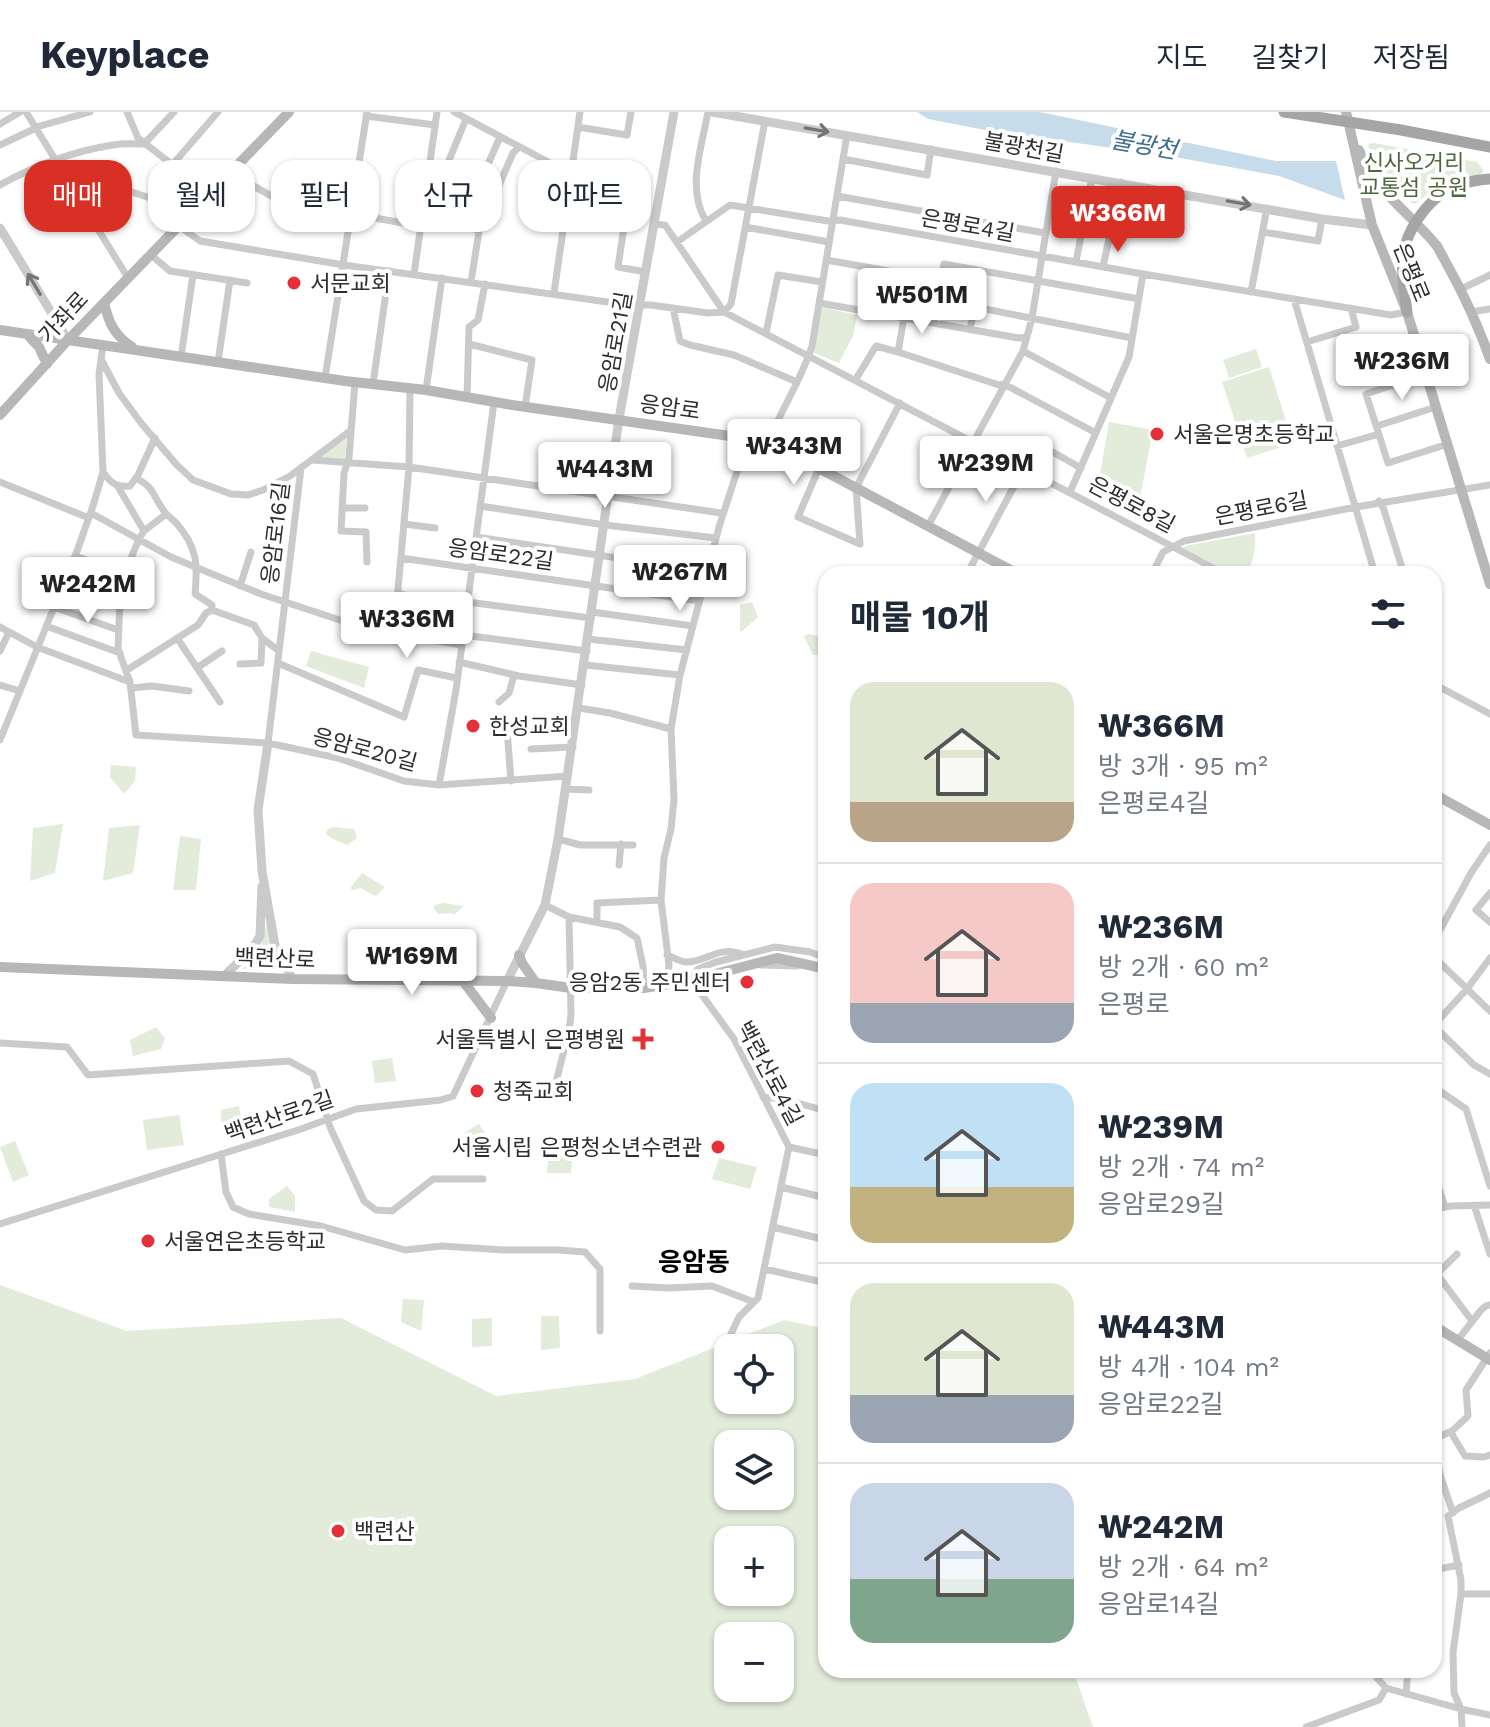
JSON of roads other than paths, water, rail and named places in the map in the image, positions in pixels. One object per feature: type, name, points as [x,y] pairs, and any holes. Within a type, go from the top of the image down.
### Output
[{"type":"main road","name":"가좌로","points":[[243,160],[289,112]]},
{"type":"main road","points":[[1284,112],[1347,117],[1490,147]]},
{"type":"main road","points":[[1347,117],[1372,176],[1437,247],[1487,341],[1490,359]]},
{"type":"main road","name":"은평로","points":[[1347,117],[1372,225],[1407,312],[1490,584]]},
{"type":"main road","points":[[1407,312],[1403,253],[1414,222],[1446,191],[1490,179]]},
{"type":"main road","name":"가좌로","points":[[2,410],[173,232]]},
{"type":"main road","points":[[104,303],[113,331],[137,350]]},
{"type":"main road","name":"응암로","points":[[0,330],[751,439],[781,448],[1003,566]]},
{"type":"main road","points":[[27,334],[39,347],[47,364]]},
{"type":"main road","points":[[1442,798],[1490,825]]},
{"type":"main road","points":[[519,955],[536,983]]},
{"type":"main road","name":"백련산로","points":[[0,967],[293,979],[507,981],[571,988],[644,988],[688,981],[745,961],[777,958],[818,970]]},
{"type":"main road","points":[[463,981],[491,1018]]},
{"type":"main road","points":[[1442,1331],[1489,1357]]},
{"type":"street","points":[[0,124],[23,112],[54,160]]},
{"type":"street","points":[[0,145],[40,126],[90,112]]},
{"type":"street","points":[[127,112],[138,138],[167,160]]},
{"type":"street","points":[[59,160],[115,144],[144,144],[174,112]]},
{"type":"street","points":[[176,160],[218,112]]},
{"type":"street","points":[[430,160],[437,112]]},
{"type":"street","points":[[454,112],[544,160]]},
{"type":"street","points":[[573,160],[580,112]]},
{"type":"street","points":[[578,127],[627,135],[631,112]]},
{"type":"street","name":"응암로21길","points":[[619,419],[674,112]]},
{"type":"street","name":"불광천길","points":[[706,221],[700,211],[696,177],[710,112],[1322,219],[1372,225]]},
{"type":"street","points":[[360,160],[367,114],[435,125]]},
{"type":"street","points":[[449,160],[466,119]]},
{"type":"street","points":[[187,232],[200,241],[344,265],[640,305],[724,312],[731,304],[765,121]]},
{"type":"street","points":[[767,445],[809,355],[847,135]]},
{"type":"street","points":[[490,160],[500,137]]},
{"type":"street","points":[[502,178],[513,153],[519,147]]},
{"type":"street","points":[[843,159],[927,175],[931,149]]},
{"type":"street","points":[[928,526],[1023,351],[1032,318],[1056,171]]},
{"type":"street","points":[[0,185],[24,172]]},
{"type":"street","points":[[1076,262],[1092,178]]},
{"type":"street","points":[[1103,267],[1121,182]]},
{"type":"street","points":[[837,196],[1045,233]]},
{"type":"street","points":[[677,242],[730,205],[749,207]]},
{"type":"street","name":"은평로4길","points":[[749,207],[1391,315],[1407,312]]},
{"type":"street","points":[[1251,292],[1267,208]]},
{"type":"street","points":[[1263,232],[1318,241],[1322,219]]},
{"type":"street","points":[[654,224],[665,225],[724,312]]},
{"type":"street","points":[[745,227],[829,242]]},
{"type":"street","points":[[0,228],[68,340]]},
{"type":"street","points":[[99,232],[128,278]]},
{"type":"street","points":[[325,378],[349,232]]},
{"type":"street","points":[[414,274],[420,232]]},
{"type":"street","points":[[471,282],[479,232]]},
{"type":"street","points":[[554,293],[563,232]]},
{"type":"street","name":"응암로21길","points":[[623,232],[618,267],[646,272]]},
{"type":"street","points":[[151,255],[170,271],[247,283]]},
{"type":"street","points":[[826,260],[900,273],[892,315]]},
{"type":"street","points":[[933,323],[944,264],[1139,299]]},
{"type":"street","points":[[373,384],[389,271]]},
{"type":"street","points":[[1070,492],[1129,357],[1143,274]]},
{"type":"street","points":[[181,357],[193,275]]},
{"type":"street","points":[[766,333],[778,275],[822,282]]},
{"type":"street","points":[[1461,289],[1490,275]]},
{"type":"street","points":[[426,390],[442,278]]},
{"type":"street","points":[[218,362],[230,280]]},
{"type":"street","points":[[467,398],[469,327],[478,320],[485,284]]},
{"type":"street","points":[[330,288],[340,289]]},
{"type":"street","points":[[338,299],[349,301]]},
{"type":"street","points":[[1294,299],[1373,566]]},
{"type":"street","points":[[819,303],[1027,337]]},
{"type":"street","points":[[970,329],[975,307],[1132,338]]},
{"type":"street","points":[[673,308],[680,341],[734,355],[797,382]]},
{"type":"street","points":[[1307,342],[1356,327],[1351,308]]},
{"type":"street","points":[[1471,312],[1490,309]]},
{"type":"street","name":"은평로8길","points":[[724,312],[1209,566]]},
{"type":"street","points":[[898,352],[904,318]]},
{"type":"street","points":[[1375,340],[1383,362],[1419,350]]},
{"type":"street","points":[[469,344],[532,360],[525,407]]},
{"type":"street","points":[[0,740],[75,556],[103,472],[99,374],[103,345]]},
{"type":"street","points":[[856,379],[876,346],[1004,384],[1096,433]]},
{"type":"street","points":[[1023,351],[1111,398]]},
{"type":"street","name":"응암로16길","points":[[101,359],[119,393],[176,464],[193,480],[231,494],[248,495],[263,490],[301,468],[350,431]]},
{"type":"street","points":[[1426,374],[1366,394],[1388,463],[1448,444]]},
{"type":"street","points":[[355,382],[344,473],[341,531],[366,532],[367,562]]},
{"type":"street","points":[[394,634],[409,467],[410,389]]},
{"type":"street","name":"응암로20길","points":[[130,685],[136,735],[268,743],[338,758],[404,781],[439,785],[462,645],[494,402]]},
{"type":"street","points":[[819,468],[798,517],[860,544],[856,488],[900,403]]},
{"type":"street","points":[[1337,446],[1436,407]]},
{"type":"street","points":[[507,981],[545,905],[579,708],[619,419]]},
{"type":"street","points":[[103,472],[110,483],[130,486],[155,438]]},
{"type":"street","points":[[663,985],[668,973],[661,900],[664,858],[674,800],[671,729],[680,675],[716,538],[744,450],[751,439]]},
{"type":"street","name":"은평로8길","points":[[1022,467],[1035,442],[1081,468]]},
{"type":"street","name":"응암로16길","points":[[312,460],[409,467]]},
{"type":"street","points":[[409,467],[724,512]]},
{"type":"street","points":[[971,566],[1022,467]]},
{"type":"street","name":"응암로16길","points":[[268,743],[301,468]]},
{"type":"street","points":[[136,478],[148,484],[196,554],[195,594],[212,605],[212,610]]},
{"type":"street","points":[[0,482],[90,515]]},
{"type":"street","points":[[117,485],[144,531]]},
{"type":"street","name":"은평로6길","points":[[1174,547],[1184,541],[1379,501],[1490,485]]},
{"type":"street","points":[[1379,501],[1401,566]]},
{"type":"street","name":"응암로22길","points":[[480,506],[716,538]]},
{"type":"street","points":[[342,508],[365,508]]},
{"type":"street","points":[[130,685],[118,649],[120,596],[139,539],[144,531],[166,514]]},
{"type":"street","name":"응암로16길","points":[[90,515],[198,569],[285,602]]},
{"type":"street","points":[[404,524],[435,528]]},
{"type":"street","name":"응암로22길","points":[[476,537],[708,569]]},
{"type":"street","points":[[1156,566],[1163,552],[1174,547]]},
{"type":"street","points":[[240,586],[251,552]]},
{"type":"street","points":[[75,556],[126,573]]},
{"type":"street","name":"응암로22길","points":[[401,558],[700,599]]},
{"type":"street","points":[[66,576],[120,596]]},
{"type":"street","points":[[398,594],[467,604],[693,626]]},
{"type":"street","points":[[285,602],[367,629],[462,645]]},
{"type":"street","points":[[54,607],[118,630]]},
{"type":"street","points":[[127,670],[198,625],[212,610],[254,625],[262,638],[279,651]]},
{"type":"street","points":[[46,626],[120,653]]},
{"type":"street","points":[[0,627],[37,647],[130,685],[189,691]]},
{"type":"street","points":[[0,651],[9,632]]},
{"type":"street","points":[[463,635],[587,651]]},
{"type":"street","points":[[177,638],[220,702]]},
{"type":"street","points":[[240,664],[261,663],[262,638]]},
{"type":"street","points":[[588,639],[687,650]]},
{"type":"street","points":[[197,668],[222,651]]},
{"type":"street","points":[[459,662],[514,675],[582,685]]},
{"type":"street","name":"응암로20길","points":[[278,663],[404,717],[418,670],[457,678]]},
{"type":"street","points":[[585,665],[680,675]]},
{"type":"street","points":[[499,702],[509,693],[514,675]]},
{"type":"street","points":[[0,685],[20,691]]},
{"type":"street","points":[[1442,688],[1490,714]]},
{"type":"street","points":[[579,708],[671,729]]},
{"type":"street","points":[[507,729],[511,781]]},
{"type":"street","points":[[224,976],[253,948],[260,936],[262,871],[258,810],[268,743]]},
{"type":"street","points":[[531,749],[573,747]]},
{"type":"street","points":[[439,785],[568,776]]},
{"type":"street","points":[[566,789],[589,790]]},
{"type":"street","points":[[558,839],[580,845],[633,845]]},
{"type":"street","points":[[619,865],[621,844]]},
{"type":"street","points":[[1442,926],[1490,845]]},
{"type":"street","points":[[262,871],[276,951],[293,979]]},
{"type":"street","points":[[1490,893],[1476,910],[1490,922]]},
{"type":"street","points":[[597,921],[597,903],[661,900]]},
{"type":"street","points":[[545,905],[569,917],[620,927],[637,938],[644,988]]},
{"type":"street","points":[[556,1082],[569,1031],[569,917]]},
{"type":"street","name":"백련산로","points":[[745,961],[775,947],[818,954]]},
{"type":"street","points":[[667,955],[686,962],[735,951],[745,961]]},
{"type":"street","points":[[1442,1017],[1490,958]]},
{"type":"street","points":[[1442,965],[1490,1011]]},
{"type":"street","name":"백련산로2길","points":[[0,1224],[356,1109],[453,1096],[507,981]]},
{"type":"street","name":"백련산로4길","points":[[688,981],[734,1039],[789,1147],[758,1298],[739,1317],[731,1334]]},
{"type":"street","points":[[1442,1034],[1474,1065],[1490,1074]]},
{"type":"street","points":[[0,1043],[67,1047],[88,1075],[289,1061],[313,1074],[327,1120],[364,1201],[376,1210],[392,1211],[433,1179],[483,1179]]},
{"type":"street","points":[[1442,1092],[1466,1109],[1490,1186]]},
{"type":"street","points":[[763,1097],[818,1109]]},
{"type":"street","name":"백련산로4길","points":[[789,1147],[818,1153]]},
{"type":"street","points":[[221,1154],[226,1192],[233,1207],[249,1214],[321,1226],[405,1250],[442,1246],[585,1252],[600,1269],[600,1331]]},
{"type":"street","points":[[781,1187],[818,1196]]},
{"type":"street","points":[[1442,1198],[1445,1207]]},
{"type":"street","points":[[1474,1205],[1490,1254]]},
{"type":"street","points":[[1442,1208],[1490,1205]]},
{"type":"street","points":[[773,1227],[818,1238]]},
{"type":"street","points":[[1442,1269],[1457,1254]]},
{"type":"street","points":[[765,1269],[818,1281]]},
{"type":"street","points":[[1442,1285],[1472,1321]]},
{"type":"street","points":[[632,1286],[712,1286],[754,1302]]},
{"type":"street","points":[[1457,1341],[1472,1321],[1490,1305]]},
{"type":"street","points":[[1442,1435],[1452,1431],[1468,1416],[1466,1390],[1489,1357]]},
{"type":"street","points":[[1452,1431],[1465,1456],[1490,1455]]},
{"type":"street","points":[[1442,1481],[1453,1513]]},
{"type":"street","points":[[1462,1727],[1461,1709],[1454,1693],[1453,1653],[1461,1594],[1459,1565],[1448,1516],[1489,1496]]},
{"type":"street","points":[[1442,1568],[1459,1565]]},
{"type":"street","points":[[1461,1594],[1490,1594]]},
{"type":"street","points":[[1377,1678],[1386,1688],[1490,1715]]},
{"type":"street","points":[[1406,1694],[1407,1678]]},
{"type":"street","points":[[1306,1727],[1379,1700],[1386,1688]]},
{"type":"water","name":"불광천","points":[[917,112],[1040,112],[1276,161],[1336,161],[1345,200],[1279,176],[1164,155],[995,132],[928,119]]},
{"type":"place","name":"서문교회","points":[[294,283]]},
{"type":"place","name":"서울은명초등학교","points":[[1157,434]]},
{"type":"place","name":"한성교회","points":[[473,726]]},
{"type":"place","name":"응암2동 주민센터","points":[[747,982]]},
{"type":"place","name":"서울특별시 은평병원","points":[[643,1039]]},
{"type":"place","name":"청죽교회","points":[[477,1091]]},
{"type":"place","name":"서울시립 은평청소년수련관","points":[[718,1147]]},
{"type":"place","name":"서울연은초등학교","points":[[148,1241]]},
{"type":"place","name":"백련산","points":[[338,1531]]},
{"type":"district","name":"응암동","points":[[694,1262]]},
{"type":"park label","name":"신사오거리 교통섬 공원","points":[[1414,174]]}]
